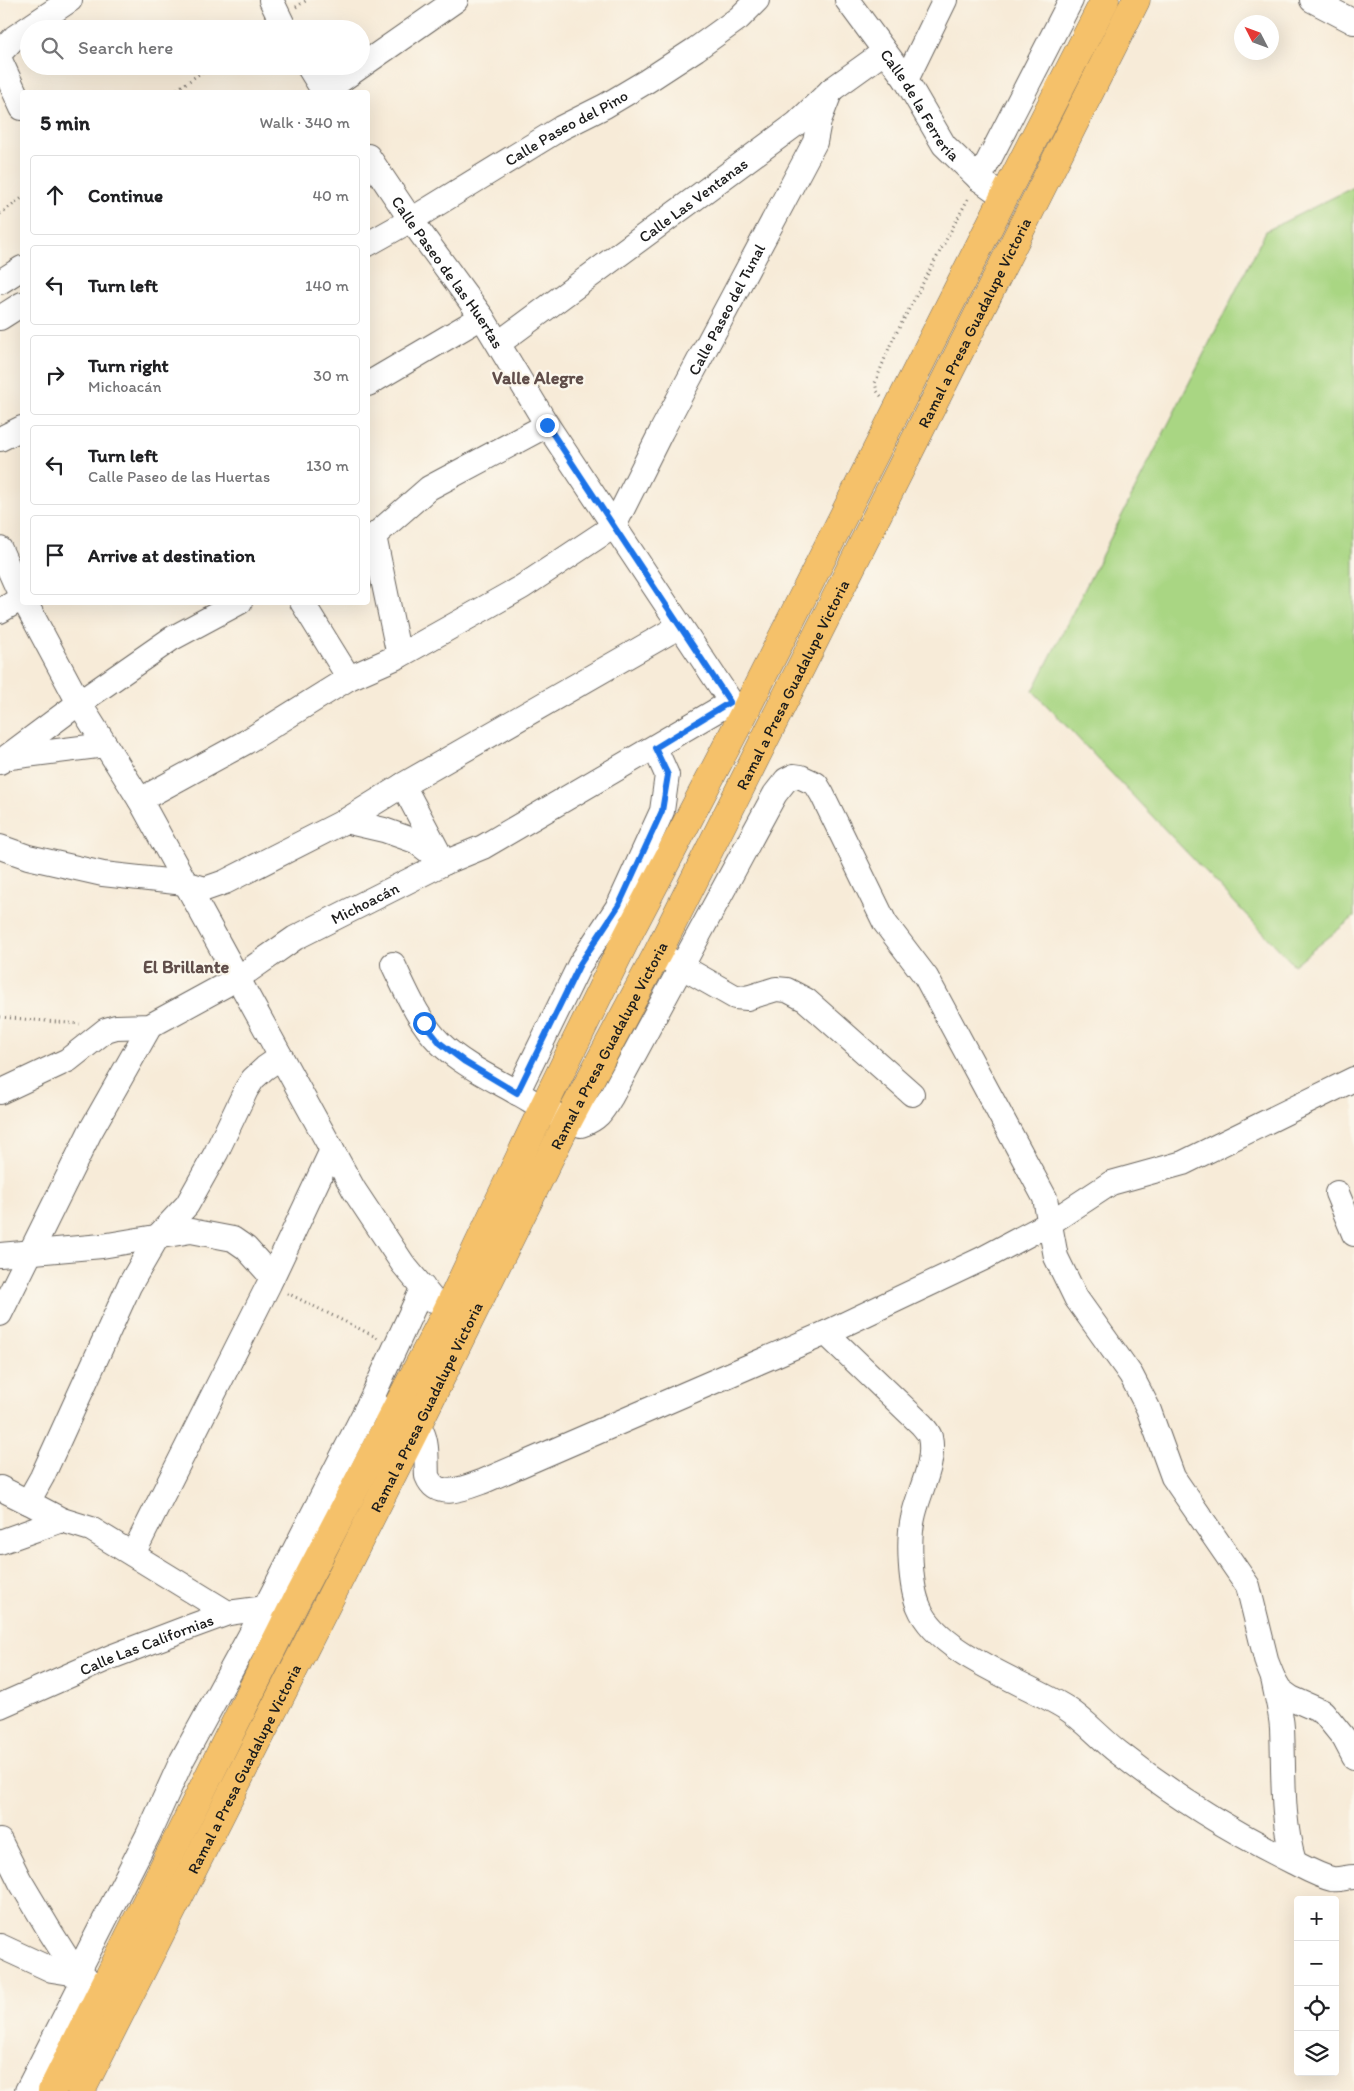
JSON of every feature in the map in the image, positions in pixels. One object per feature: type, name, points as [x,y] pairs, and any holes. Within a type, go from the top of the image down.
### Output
[{"type":"main road","name":"Ramal a Presa Guadalupe Victoria","points":[[52,2091],[89,1979],[297,1599],[381,1409],[445,1315],[543,1108],[737,709],[899,406],[1004,196],[1106,0]]},
{"type":"main road","name":"Ramal a Presa Guadalupe Victoria","points":[[81,2091],[417,1426],[568,1121],[658,952],[1136,0]]},
{"type":"street","points":[[40,20],[70,0]]},
{"type":"street","points":[[271,0],[281,20]]},
{"type":"street","points":[[370,60],[456,0]]},
{"type":"street","name":"Calle Paseo del Pino","points":[[370,243],[411,220],[561,128],[605,106],[646,81],[696,49],[739,18],[757,0]]},
{"type":"street","name":"Calle de la Ferrería","points":[[847,0],[906,80],[944,145],[979,179],[1004,196]]},
{"type":"street","points":[[906,80],[945,0]]},
{"type":"street","points":[[979,179],[1071,0]]},
{"type":"street","points":[[1312,0],[1354,22]]},
{"type":"street","points":[[0,53],[20,34]]},
{"type":"street","name":"Calle Las Ventanas","points":[[499,343],[796,124],[831,90],[884,52]]},
{"type":"street","points":[[0,60],[20,104]]},
{"type":"street","points":[[314,75],[323,90]]},
{"type":"street","points":[[327,90],[348,75]]},
{"type":"street","name":"Calle Paseo del Tunal","points":[[614,526],[661,432],[815,142],[819,121],[831,90]]},
{"type":"street","name":"Calle Paseo de las Huertas","points":[[370,159],[411,220],[482,316],[547,425],[737,709]]},
{"type":"street","points":[[0,282],[20,269]]},
{"type":"street","points":[[0,318],[20,305]]},
{"type":"street","points":[[370,383],[482,316]]},
{"type":"street","points":[[399,656],[371,537],[429,488],[547,425]]},
{"type":"street","points":[[0,439],[20,429]]},
{"type":"street","points":[[140,800],[246,742],[350,678],[399,656],[522,587],[614,526]]},
{"type":"street","points":[[0,549],[20,588],[0,611]]},
{"type":"street","points":[[27,605],[79,703],[140,800],[332,1150],[376,1226],[403,1264],[445,1315]]},
{"type":"street","points":[[4,760],[79,703],[171,639],[234,605]]},
{"type":"street","points":[[304,605],[350,678]]},
{"type":"street","points":[[0,847],[28,856],[103,874],[185,883],[205,889],[225,882],[345,821],[403,785],[680,626]]},
{"type":"street","name":"Michoacán","points":[[0,1092],[68,1060],[106,1030],[116,1027],[150,1026],[238,978],[295,938],[444,862],[483,847],[655,748],[737,709]]},
{"type":"street","points":[[4,760],[105,745]]},
{"type":"street","points":[[517,1093],[580,964],[619,905],[662,811],[668,775],[655,748]]},
{"type":"street","points":[[393,964],[412,1004],[440,1043],[465,1062],[543,1108],[568,1121],[581,1125],[590,1122],[600,1116],[775,794],[786,780],[794,776],[802,777],[816,784],[836,820],[885,923],[926,977],[1045,1198],[1056,1257],[1076,1298],[1131,1375],[1148,1408],[1160,1445],[1174,1477],[1248,1586],[1255,1606],[1262,1646],[1273,1678],[1282,1726],[1284,1808],[1289,1846],[1294,1862]]},
{"type":"street","points":[[403,785],[444,862]]},
{"type":"street","points":[[345,821],[384,830],[415,842],[444,862]]},
{"type":"street","points":[[658,952],[735,997],[747,998],[776,989],[787,990],[806,1000],[912,1094]]},
{"type":"street","points":[[0,1314],[90,1132],[150,1026]]},
{"type":"street","points":[[28,1502],[42,1477],[130,1286],[158,1236],[187,1205],[216,1153],[246,1090],[265,1068],[281,1057]]},
{"type":"street","points":[[381,1409],[417,1426],[422,1432],[429,1482],[437,1489],[448,1491],[462,1489],[511,1470],[826,1333],[982,1259],[1050,1223],[1111,1183],[1183,1163],[1354,1079]]},
{"type":"street","points":[[133,1554],[270,1280],[332,1150]]},
{"type":"street","points":[[1337,1193],[1354,1234]]},
{"type":"street","points":[[0,1255],[102,1246],[191,1231],[234,1239],[246,1248],[270,1280]]},
{"type":"street","points":[[27,2091],[89,1979],[148,1835],[186,1752],[265,1608],[381,1409],[396,1347],[422,1287]]},
{"type":"street","points":[[826,1333],[908,1411],[930,1435],[931,1448],[928,1467],[913,1517],[910,1540],[912,1576],[917,1604],[928,1622],[946,1640],[975,1659],[1067,1708],[1116,1750],[1174,1793],[1294,1862],[1333,1879],[1354,1877]]},
{"type":"street","points":[[0,1488],[62,1520],[91,1529],[228,1614]]},
{"type":"street","points":[[0,1542],[62,1520]]},
{"type":"street","name":"Calle Las Californias","points":[[0,1706],[111,1657],[228,1614],[265,1608],[277,1602],[297,1599]]},
{"type":"street","points":[[1273,1678],[1280,1690],[1291,1698],[1323,1712],[1344,1738],[1354,1757]]},
{"type":"street","points":[[0,1840],[20,1881],[89,1979]]},
{"type":"street","points":[[0,1946],[52,1970],[89,1979]]},
{"type":"path","points":[[176,90],[198,75]]},
{"type":"path","points":[[899,406],[883,398],[877,391],[874,383],[890,343],[979,179]]},
{"type":"path","points":[[0,214],[20,199]]},
{"type":"path","points":[[0,1017],[116,1027]]},
{"type":"path","points":[[270,1280],[396,1347]]},
{"type":"green space","points":[[1354,187],[1354,917],[1294,965],[1033,691],[1266,231]]},
{"type":"district","name":"Valle Alegre","points":[[538,378]]},
{"type":"district","name":"El Brillante","points":[[186,967]]},
{"type":"route","points":[[424,1023],[440,1043],[465,1062],[517,1093],[580,964],[619,905],[662,811],[668,775],[655,748],[730,702],[547,425]]}]
